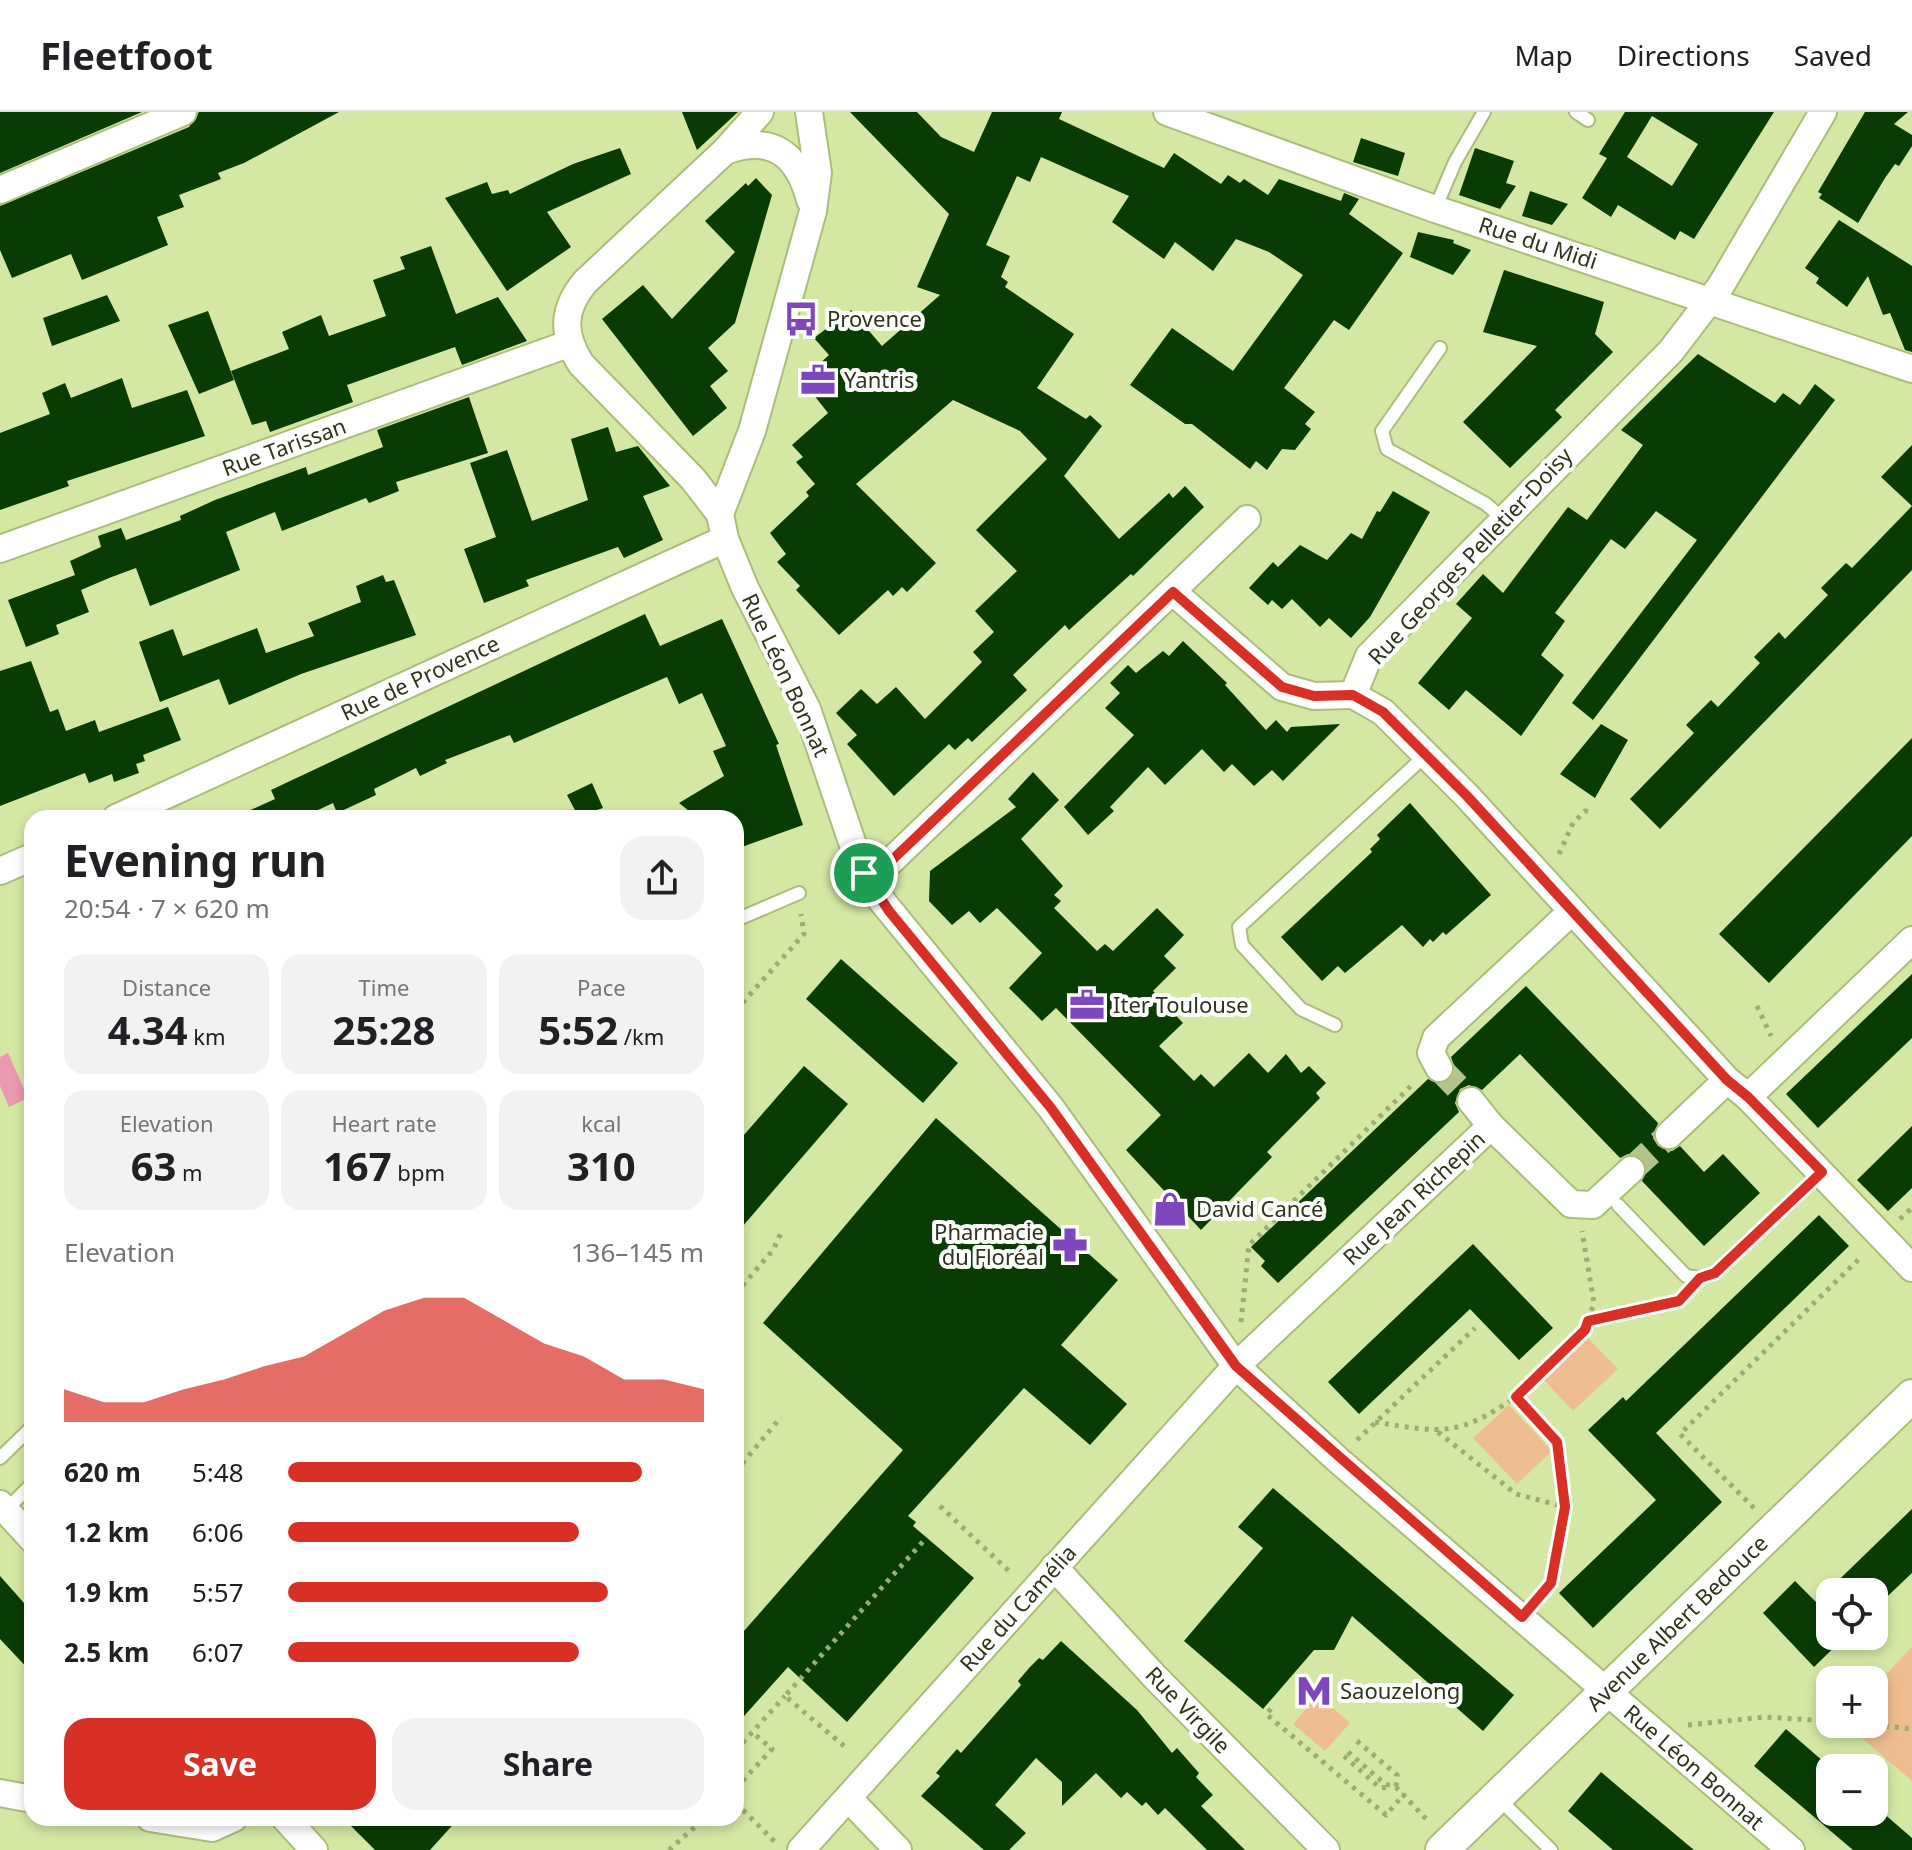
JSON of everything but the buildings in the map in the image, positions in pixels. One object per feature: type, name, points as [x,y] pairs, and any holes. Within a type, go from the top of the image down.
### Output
[{"type":"street","points":[[0,190],[183,112]]},
{"type":"street","points":[[568,344],[565,324],[575,294],[725,151],[760,112]]},
{"type":"street","points":[[722,526],[752,431],[813,211],[818,173],[809,112]]},
{"type":"street","name":"Rue du Midi","points":[[1167,112],[1435,209],[1912,369]]},
{"type":"street","name":"Rue Georges Pelletier-Doisy","points":[[1353,695],[1369,656],[1502,518],[1671,351],[1711,300],[1823,112]]},
{"type":"street","points":[[725,151],[750,145],[766,146],[790,157],[805,182],[813,211]]},
{"type":"street","name":"Rue Léon Bonnat","points":[[568,344],[581,364],[693,479],[722,526],[745,588],[807,709],[864,873],[889,911],[1051,1108],[1236,1366],[1791,1850]]},
{"type":"street","name":"Rue Tarissan","points":[[0,549],[568,344]]},
{"type":"street","points":[[864,873],[891,861],[1247,519]]},
{"type":"street","name":"Rue de Provence","points":[[133,810],[722,526]]},
{"type":"street","points":[[1173,592],[1282,687],[1314,696],[1353,695],[1383,712],[1727,1080],[1822,1172],[1912,1268]]},
{"type":"street","points":[[0,871],[24,860]]},
{"type":"street","points":[[1438,1065],[1431,1053],[1436,1038],[1570,913]]},
{"type":"street","points":[[1748,1097],[1912,940]]},
{"type":"street","points":[[1669,1135],[1727,1080]]},
{"type":"street","points":[[1471,1101],[1491,1126]]},
{"type":"street","name":"Rue Jean Richepin","points":[[1236,1366],[1491,1126],[1563,1197],[1581,1207]]},
{"type":"street","points":[[1581,1207],[1593,1205],[1631,1170]]},
{"type":"street","name":"Rue du Camélia","points":[[801,1850],[1236,1366]]},
{"type":"street","name":"Avenue Albert Bedouce","points":[[1436,1836],[1498,1797],[1912,1396]]},
{"type":"street","points":[[3,1507],[24,1530]]},
{"type":"street","name":"Rue Virgile","points":[[1054,1567],[1155,1677],[1326,1850]]},
{"type":"street","points":[[0,1793],[24,1798]]},
{"type":"street","points":[[848,1798],[898,1850]]},
{"type":"street","points":[[292,1826],[314,1850]]},
{"type":"lane","points":[[1435,209],[1455,162],[1484,112]]},
{"type":"lane","points":[[1576,112],[1588,120]]},
{"type":"lane","points":[[1440,348],[1382,431],[1387,449],[1486,504],[1502,518]]},
{"type":"lane","points":[[1335,1025],[1301,1009],[1242,945],[1239,927],[1426,755]]},
{"type":"lane","points":[[744,917],[799,893]]},
{"type":"lane","points":[[1618,1205],[1686,1276],[1700,1278],[1715,1273],[1822,1172]]},
{"type":"lane","points":[[0,1458],[24,1435]]},
{"type":"lane","points":[[3,1507],[24,1490]]},
{"type":"lane","points":[[1498,1797],[1551,1850]]},
{"type":"path","points":[[1558,856],[1573,823],[1585,811],[1593,812]]},
{"type":"path","points":[[744,1001],[804,934]]},
{"type":"path","points":[[1757,1006],[1773,1042]]},
{"type":"path","points":[[1236,1366],[1249,1245],[1438,1065]]},
{"type":"path","points":[[1375,1422],[1438,1432],[1477,1423],[1516,1397],[1585,1330],[1594,1303],[1581,1207]]},
{"type":"path","points":[[1747,1501],[1680,1434],[1912,1208]]},
{"type":"path","points":[[744,1284],[773,1250],[781,1233]]},
{"type":"path","points":[[1588,1321],[1679,1301],[1700,1278]]},
{"type":"path","points":[[1346,1450],[1475,1328]]},
{"type":"path","points":[[1516,1397],[1557,1442],[1565,1507],[1551,1583],[1522,1617]]},
{"type":"path","points":[[744,1461],[781,1417]]},
{"type":"path","points":[[1438,1432],[1516,1494],[1565,1507]]},
{"type":"path","points":[[940,1506],[1031,1592]]},
{"type":"path","points":[[744,1741],[927,1537]]},
{"type":"path","points":[[785,1696],[844,1746]]},
{"type":"path","points":[[1271,1709],[1266,1714],[1386,1815],[1404,1794]]},
{"type":"path","points":[[1684,1726],[1764,1717],[1816,1720]]},
{"type":"path","points":[[1888,1726],[1912,1729]]},
{"type":"path","points":[[744,1779],[772,1749],[752,1732]]},
{"type":"path","points":[[1357,1741],[1397,1775],[1396,1787]]},
{"type":"path","points":[[1346,1754],[1385,1784],[1396,1787],[1404,1794],[1436,1836]]},
{"type":"path","points":[[744,1811],[783,1850]]},
{"type":"path","points":[[669,1850],[696,1826]]},
{"type":"shaded area","points":[[8,1053],[24,1089],[24,1100],[9,1107],[0,1086],[0,1057]]},
{"type":"shaded area","points":[[1585,1335],[1618,1369],[1573,1411],[1541,1377]]},
{"type":"shaded area","points":[[1509,1405],[1552,1451],[1517,1484],[1473,1438]]},
{"type":"shaded area","points":[[1912,1647],[1912,1781],[1888,1760],[1888,1754],[1881,1754],[1862,1738],[1888,1738],[1888,1672]]},
{"type":"shaded area","points":[[1318,1695],[1350,1723],[1325,1751],[1293,1724]]},
{"type":"tunnel","points":[[1439,1068],[1471,1101]]},
{"type":"tunnel","points":[[1631,1170],[1669,1135]]},
{"type":"place","name":"Provence","points":[[801,319]]},
{"type":"place","name":"Yantris","points":[[818,380]]},
{"type":"place","name":"Iter Toulouse","points":[[1087,1005]]},
{"type":"place","name":"David Cancé","points":[[1170,1209]]},
{"type":"place","name":"Pharmacie du Floréal","points":[[1070,1245]]},
{"type":"place","name":"Saouzelong","points":[[1314,1691]]},
{"type":"route","points":[[1173,592],[1282,687],[1314,696],[1353,695],[1383,712],[1467,796],[1570,913],[1727,1080],[1822,1172],[1715,1273],[1700,1278],[1679,1301],[1588,1321],[1585,1330],[1516,1397],[1557,1442],[1565,1507],[1551,1583],[1522,1617],[1338,1460],[1236,1366],[1051,1108],[889,911],[864,873],[891,861],[1173,592]]}]
